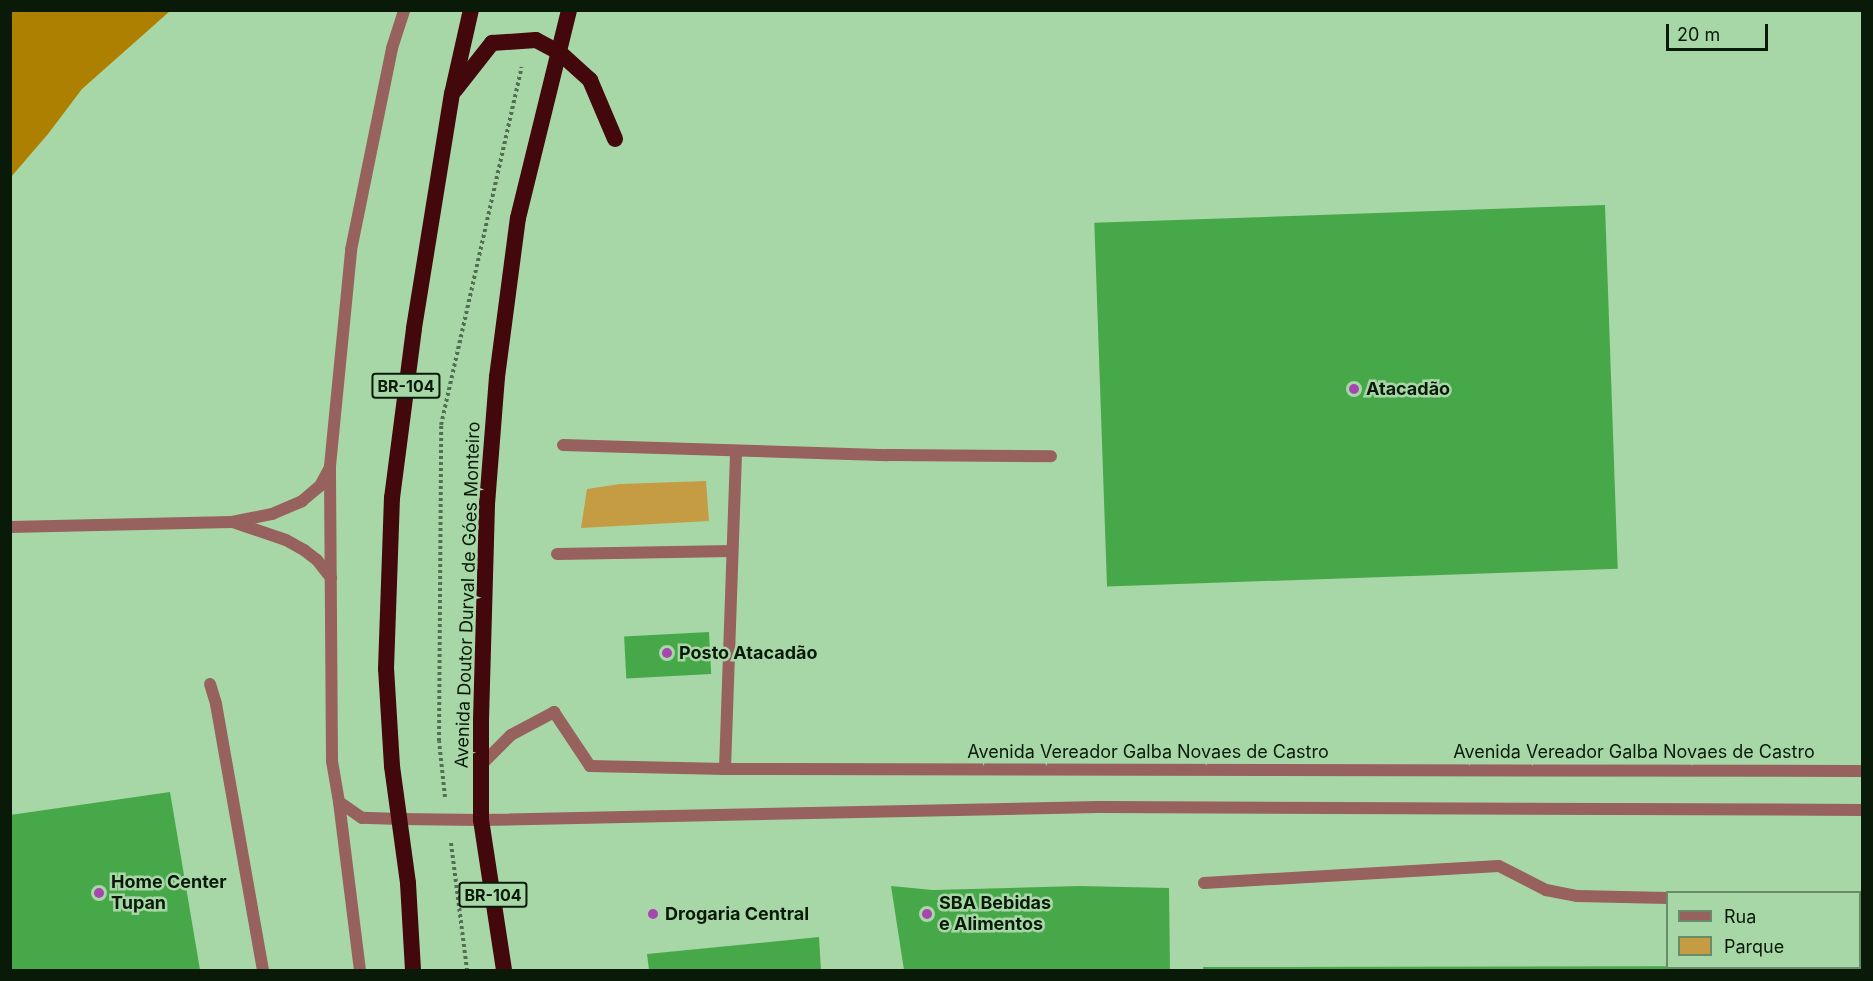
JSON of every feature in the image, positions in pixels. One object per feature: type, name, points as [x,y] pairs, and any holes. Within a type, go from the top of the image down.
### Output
[{"type":"highway","name":"BR-104","points":[[413,970],[408,883],[392,766],[386,669],[392,498],[414,328],[452,94],[471,10]]},
{"type":"highway","name":"Avenida Doutor Durval de Góes Monteiro","points":[[504,970],[482,820],[481,765],[487,504],[496,377],[518,218],[569,10]]},
{"type":"highway","points":[[452,94],[492,43],[536,40],[559,52],[590,80],[615,139]]},
{"type":"street","points":[[360,970],[332,761],[330,466],[351,250],[392,48],[405,10]]},
{"type":"street","points":[[563,445],[736,451],[1051,456]]},
{"type":"street","points":[[726,769],[736,451]]},
{"type":"street","points":[[10,527],[231,522],[272,514],[302,501],[320,486],[330,466]]},
{"type":"street","points":[[231,522],[286,540],[304,550],[317,560],[331,578]]},
{"type":"street","points":[[557,554],[732,551]]},
{"type":"street","points":[[210,684],[216,704],[263,970]]},
{"type":"street","name":"Avenida Vereador Galba Novaes de Castro","points":[[481,765],[511,735],[554,712],[590,766],[726,769],[1863,771]]},
{"type":"street","points":[[339,801],[362,818],[482,820],[1098,807],[1863,810]]},
{"type":"street","points":[[1204,883],[1499,866],[1546,890],[1577,897],[1666,898]]},
{"type":"green space","points":[[706,481],[709,521],[581,528],[587,489],[620,484]]},
{"type":"shaded area","points":[[11,10],[170,11],[82,89],[11,177]]},
{"type":"building","name":"Atacadão","points":[[1605,205],[1618,569],[1107,587],[1094,223]]},
{"type":"building","name":"Posto Atacadão","points":[[709,632],[711,674],[626,678],[624,636]]},
{"type":"building","name":"Home Center Tupan","points":[[170,792],[200,970],[10,970],[10,815]]},
{"type":"building","points":[[891,886],[933,890],[1079,886],[1169,888],[1170,970],[904,970]]},
{"type":"building","points":[[819,937],[821,970],[649,970],[647,954]]},
{"type":"building","points":[[1666,966],[1666,969],[1861,969],[1861,966],[1862,970],[1203,970],[1203,967]]},
{"type":"place","name":"Atacadão","points":[[1354,389]]},
{"type":"place","name":"Posto Atacadão","points":[[667,653]]},
{"type":"place","name":"Home Center Tupan","points":[[99,893]]},
{"type":"place","name":"Drogaria Central","points":[[653,914]]},
{"type":"place","name":"SBA Bebidas e Alimentos","points":[[927,914]]}]
